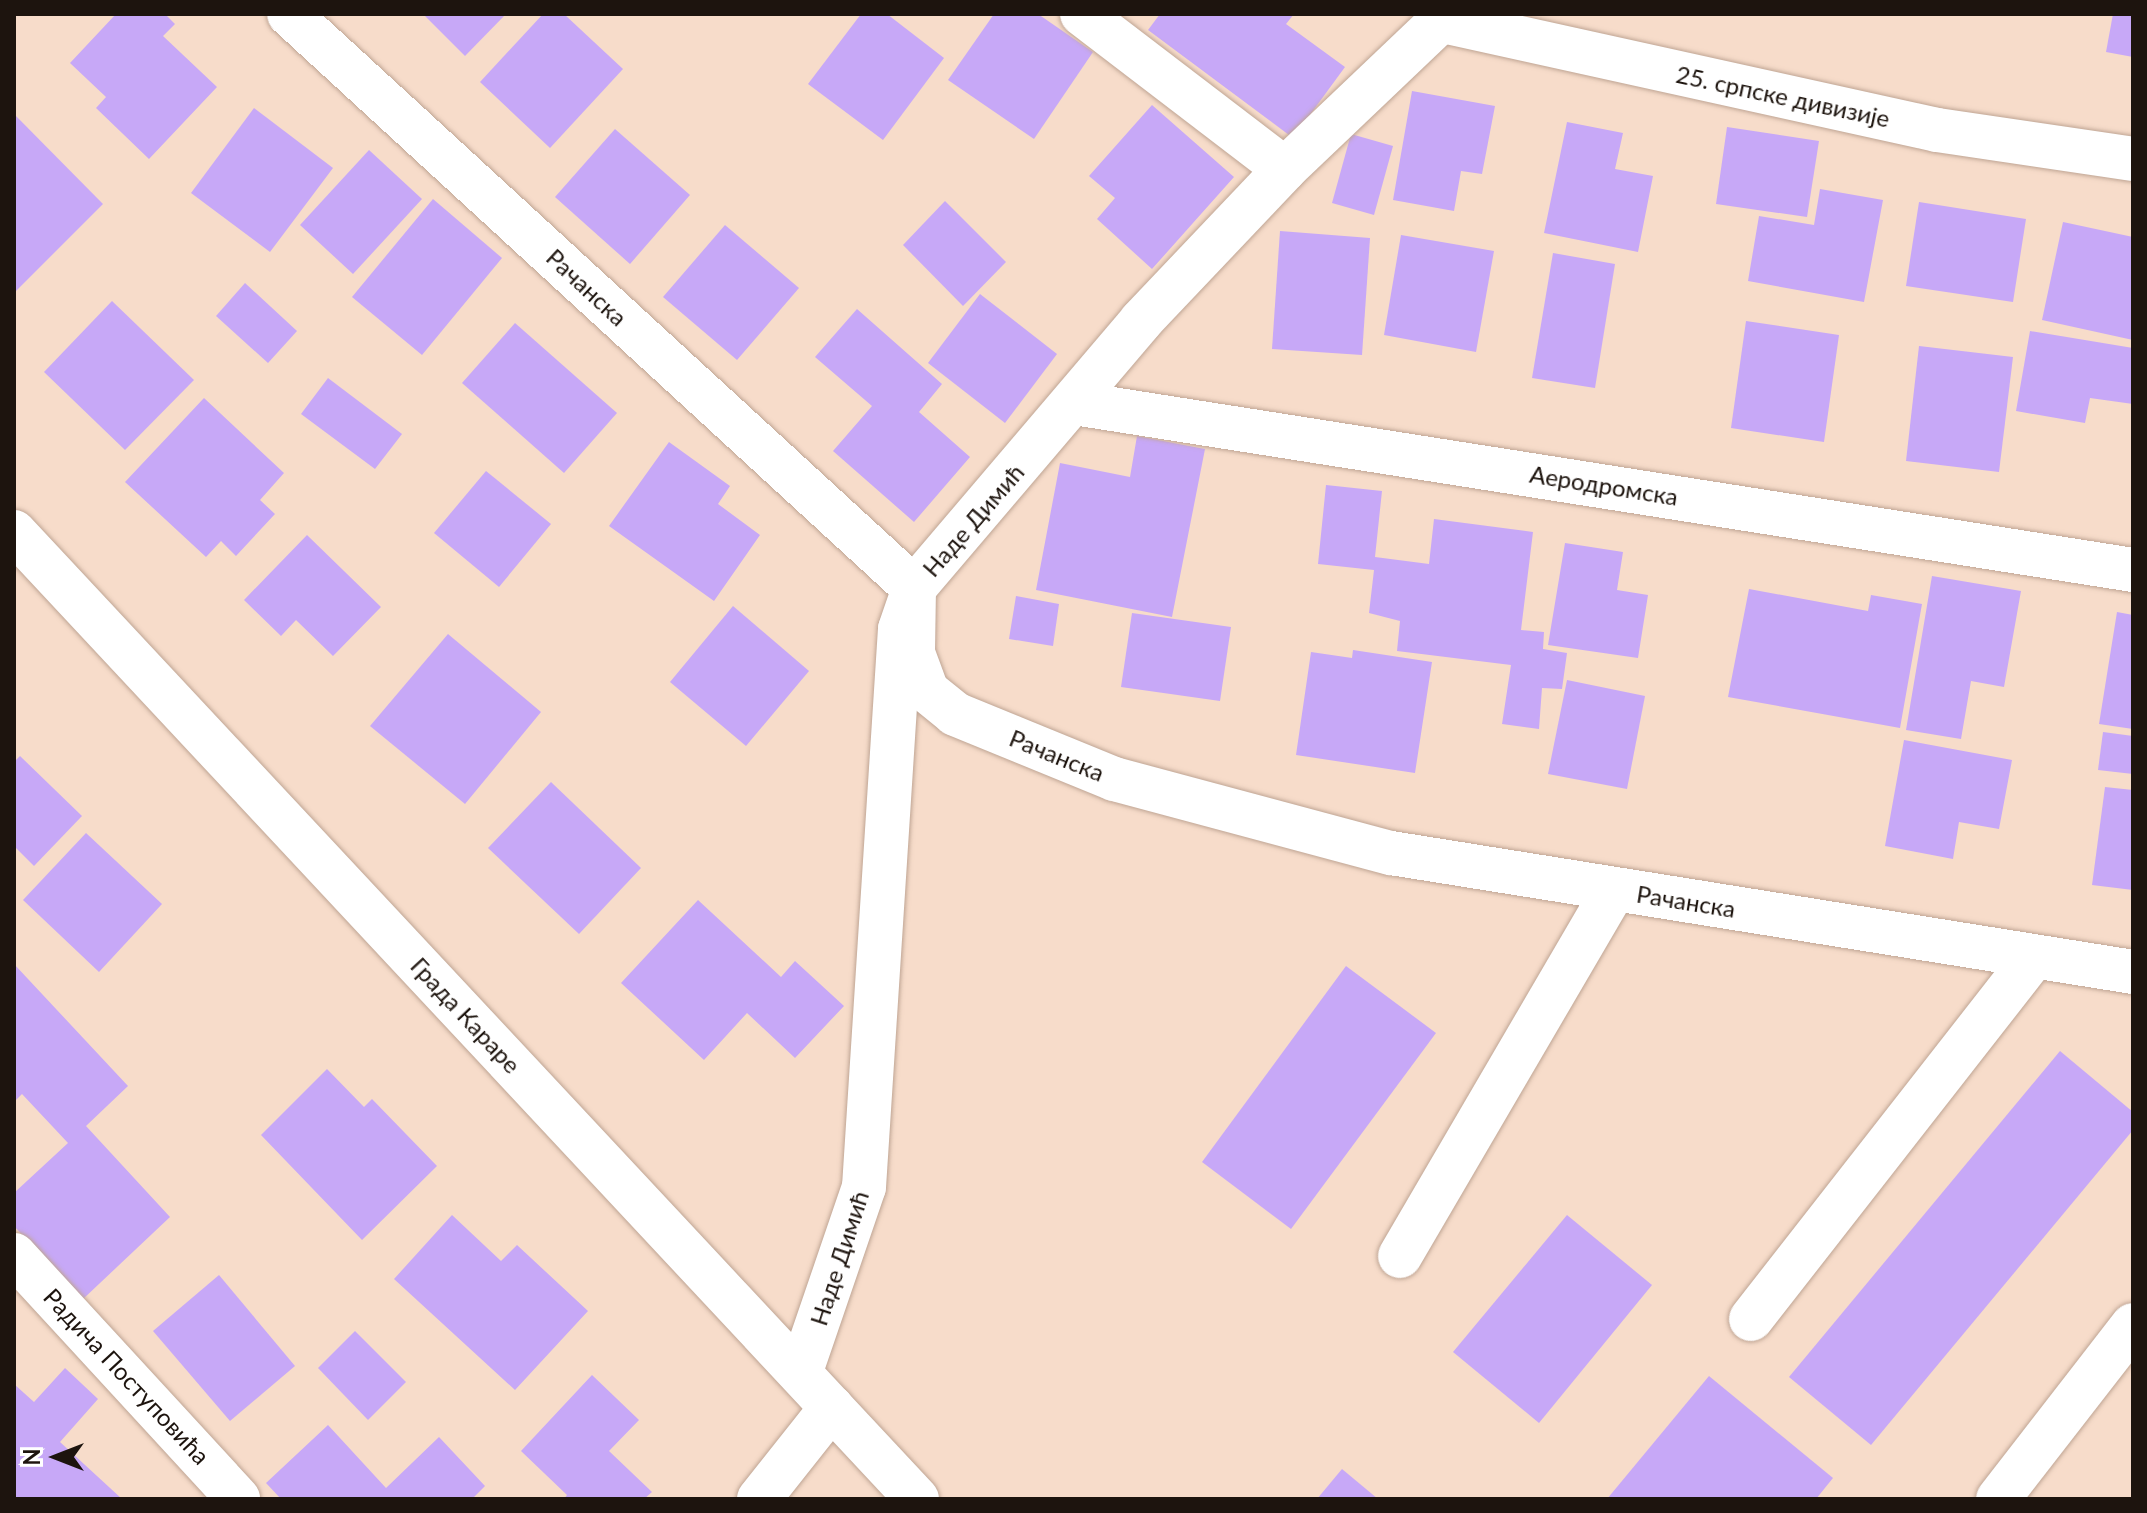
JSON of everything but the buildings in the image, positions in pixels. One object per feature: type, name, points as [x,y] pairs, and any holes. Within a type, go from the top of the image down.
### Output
[{"type":"street","name":"Рачанска","points":[[289,14],[914,588],[913,653],[927,691],[955,714],[1114,779],[1259,822],[1391,853],[2032,959],[2133,972]]},
{"type":"street","points":[[1082,14],[1285,169]]},
{"type":"street","name":"Наде Димић","points":[[801,1371],[864,1187],[898,644],[914,588],[1141,321],[1285,169],[1443,16]]},
{"type":"street","name":"25. српске дивизије","points":[[1443,16],[1937,130],[2133,159]]},
{"type":"street","name":"Аеродромска","points":[[1074,403],[2133,570]]},
{"type":"street","name":"Града Караре","points":[[14,532],[801,1371],[917,1499]]},
{"type":"street","points":[[1400,1256],[1614,890]]},
{"type":"street","points":[[1751,1319],[2032,959]]},
{"type":"street","name":"Радича Поступовића","points":[[14,1255],[238,1499]]},
{"type":"street","points":[[1998,1499],[2133,1325]]},
{"type":"street","points":[[759,1499],[832,1407]]}]
